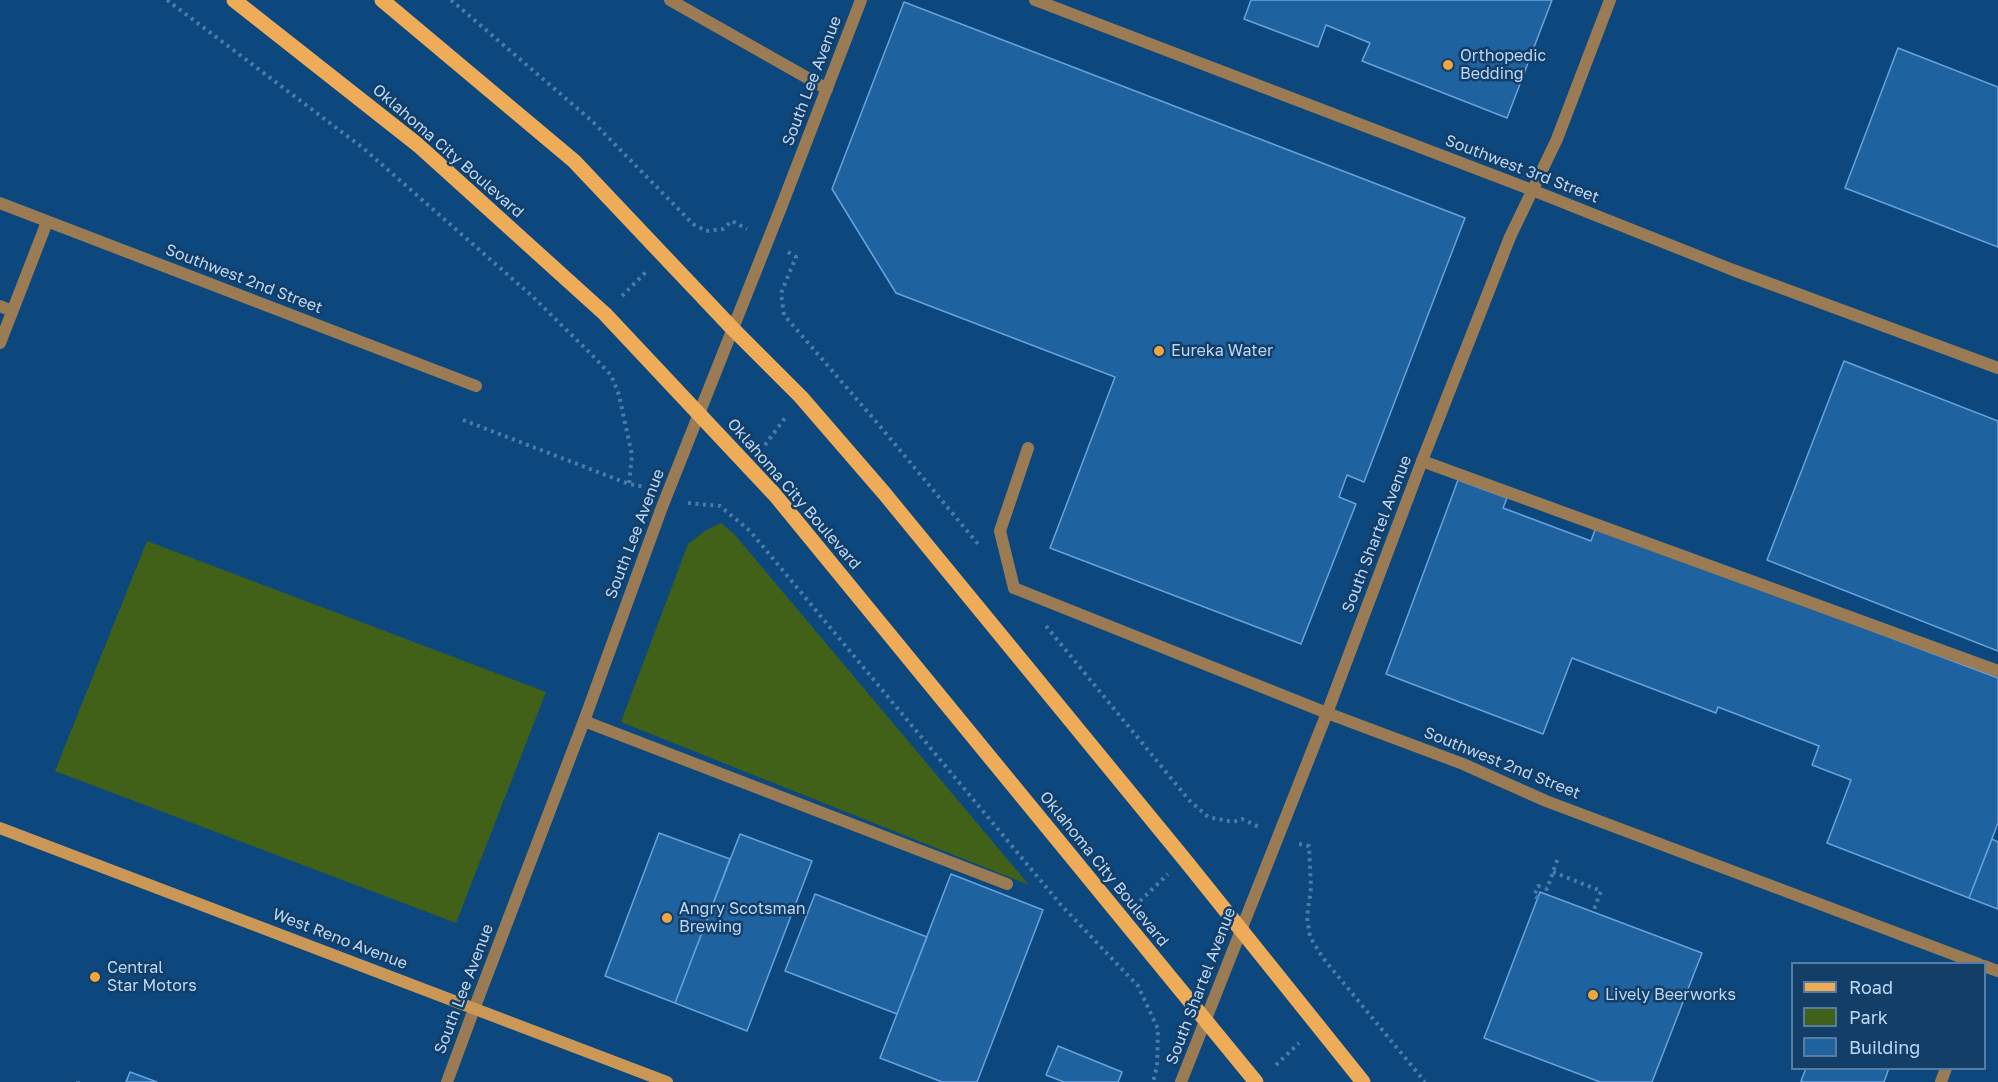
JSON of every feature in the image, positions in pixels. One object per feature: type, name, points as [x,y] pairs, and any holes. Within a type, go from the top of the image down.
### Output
[{"type":"main road","name":"Oklahoma City Boulevard","points":[[234,0],[418,145],[605,314],[776,495],[1256,1082]]},
{"type":"main road","points":[[382,0],[574,161],[733,329],[801,397],[884,493],[1185,860],[1363,1082]]},
{"type":"main road","name":"West Reno Avenue","points":[[0,828],[667,1082]]},
{"type":"street","points":[[670,0],[827,89]]},
{"type":"street","name":"South Lee Avenue","points":[[447,1082],[584,722],[662,507],[861,0]]},
{"type":"street","name":"Southwest 3rd Street","points":[[1035,0],[1532,190],[1733,270],[1998,368]]},
{"type":"street","name":"South Shartel Avenue","points":[[1181,1082],[1327,713],[1510,237],[1557,139],[1610,0]]},
{"type":"street","name":"Southwest 2nd Street","points":[[0,202],[476,386]]},
{"type":"street","points":[[0,343],[47,222]]},
{"type":"street","points":[[0,306],[12,311]]},
{"type":"street","name":"Southwest 2nd Street","points":[[1028,448],[1000,531],[1014,588],[1327,713],[1463,764],[1546,801],[1971,962]]},
{"type":"street","points":[[1422,461],[1998,671]]},
{"type":"street","points":[[584,722],[1007,884]]},
{"type":"path","points":[[167,0],[363,148],[532,296],[591,353],[611,375],[619,395],[632,455],[628,484]]},
{"type":"path","points":[[451,0],[592,121],[693,224],[706,231],[723,229],[732,221],[742,226]]},
{"type":"path","points":[[796,257],[781,293],[784,315],[879,425]]},
{"type":"path","points":[[621,297],[651,267]]},
{"type":"path","points":[[765,444],[785,418]]},
{"type":"path","points":[[463,420],[628,484],[647,487]]},
{"type":"path","points":[[688,503],[720,506],[750,531],[1061,905],[1138,986],[1158,1029],[1157,1066],[1153,1082]]},
{"type":"path","points":[[1189,800],[1208,817],[1233,822],[1242,819],[1259,827]]},
{"type":"path","points":[[1299,843],[1309,846],[1311,888],[1307,917],[1310,937],[1323,958],[1425,1082]]},
{"type":"path","points":[[1538,898],[1534,896],[1538,886],[1547,889],[1558,858]]},
{"type":"path","points":[[1552,872],[1601,891],[1593,912]]},
{"type":"path","points":[[1140,901],[1168,874]]},
{"type":"path","points":[[1276,1065],[1302,1039]]},
{"type":"green space","points":[[721,523],[735,535],[1029,885],[621,722],[688,544],[705,531]]},
{"type":"green space","points":[[147,541],[546,692],[456,923],[55,771]]},
{"type":"building","name":"Orthopedic Bedding","points":[[1251,0],[1552,0],[1507,118],[1362,61],[1370,43],[1326,25],[1318,47],[1244,19]]},
{"type":"building","name":"Eureka Water","points":[[904,2],[1465,218],[1364,482],[1347,475],[1339,497],[1356,504],[1301,644],[1050,548],[1115,377],[896,293],[832,189]]},
{"type":"building","points":[[1898,48],[1998,87],[1998,247],[1845,188]]},
{"type":"building","points":[[1844,361],[1998,421],[1998,651],[1767,560]]},
{"type":"building","points":[[1458,480],[1507,498],[1503,508],[1591,541],[1596,527],[1998,678],[1998,823],[1969,898],[1827,843],[1851,780],[1812,765],[1819,746],[1718,707],[1716,713],[1572,658],[1543,734],[1386,674]]},
{"type":"building","name":"Angry Scotsman Brewing","points":[[659,833],[730,859],[675,1003],[605,976]]},
{"type":"building","points":[[740,834],[812,861],[747,1031],[675,1003]]},
{"type":"building","points":[[1992,839],[1998,842],[1998,909],[1969,898]]},
{"type":"building","points":[[951,874],[1043,910],[977,1082],[942,1082],[880,1058]]},
{"type":"building","name":"Lively Beerworks","points":[[1540,892],[1702,953],[1652,1082],[1600,1082],[1484,1038]]},
{"type":"building","points":[[815,894],[927,937],[897,1014],[785,971]]},
{"type":"building","points":[[1058,1046],[1122,1072],[1118,1082],[1064,1082],[1046,1075]]},
{"type":"building","points":[[1805,1070],[1888,1070],[1884,1082],[1801,1081]]},
{"type":"building","points":[[130,1072],[157,1082],[126,1082]]},
{"type":"place","name":"Orthopedic Bedding","points":[[1448,65]]},
{"type":"place","name":"Eureka Water","points":[[1159,351]]},
{"type":"place","name":"Angry Scotsman Brewing","points":[[667,918]]},
{"type":"place","name":"Central Star Motors","points":[[95,977]]},
{"type":"place","name":"Lively Beerworks","points":[[1593,995]]}]
